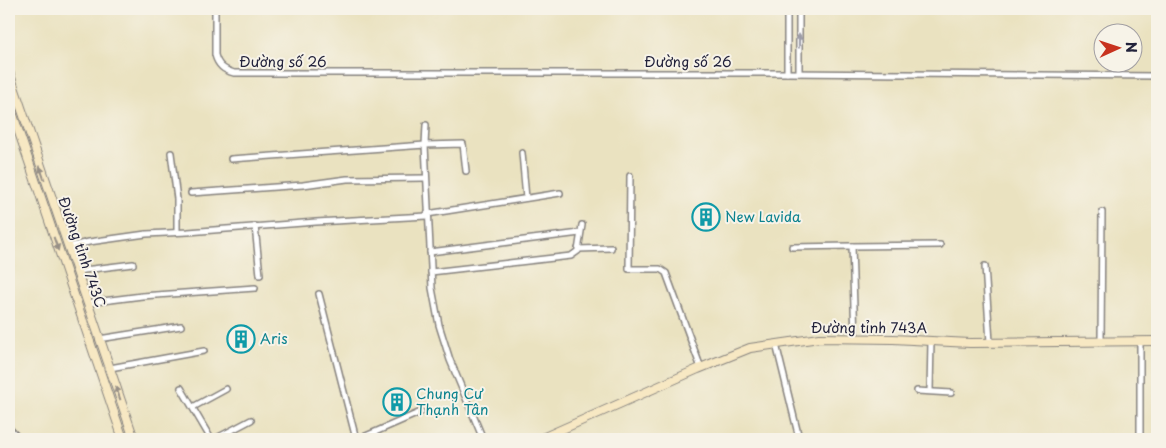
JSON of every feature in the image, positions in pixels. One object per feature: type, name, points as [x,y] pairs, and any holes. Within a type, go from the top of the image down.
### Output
[{"type":"main road","name":"Đường tỉnh 743C","points":[[9,72],[134,439]]},
{"type":"main road","name":"Đường tỉnh 743C","points":[[9,103],[11,117],[123,439]]},
{"type":"main road","points":[[11,117],[19,105]]},
{"type":"main road","name":"Đường tỉnh 743A","points":[[540,439],[750,348],[819,338],[990,342],[1157,341]]},
{"type":"street","name":"Đường số 26","points":[[215,9],[215,55],[217,62],[234,73],[799,73],[1157,76]]},
{"type":"street","points":[[787,9],[787,73]]},
{"type":"street","points":[[799,9],[799,73]]},
{"type":"street","points":[[426,125],[427,215],[432,288],[450,360],[483,439]]},
{"type":"street","points":[[231,160],[425,145],[463,144],[466,170]]},
{"type":"street","points":[[172,153],[177,199],[177,232]]},
{"type":"street","points":[[522,153],[526,198]]},
{"type":"street","points":[[630,176],[629,269],[660,269],[666,273],[701,368]]},
{"type":"street","points":[[191,193],[303,185],[347,179],[426,178]]},
{"type":"street","points":[[68,247],[146,234],[427,215],[560,193]]},
{"type":"street","points":[[1101,342],[1102,212]]},
{"type":"street","points":[[431,272],[571,256],[578,250],[582,225]]},
{"type":"street","points":[[255,226],[260,275]]},
{"type":"street","points":[[430,252],[580,233]]},
{"type":"street","points":[[792,247],[940,245]]},
{"type":"street","points":[[852,246],[855,338]]},
{"type":"street","points":[[578,250],[611,248]]},
{"type":"street","points":[[76,271],[133,264]]},
{"type":"street","points":[[986,266],[990,342]]},
{"type":"street","points":[[87,303],[142,296],[254,288]]},
{"type":"street","points":[[318,294],[357,439],[421,412]]},
{"type":"street","points":[[99,339],[181,326]]},
{"type":"street","points":[[930,391],[931,341]]},
{"type":"street","points":[[1140,341],[1140,439]]},
{"type":"street","points":[[776,344],[799,438]]},
{"type":"street","points":[[110,368],[204,351]]},
{"type":"street","points":[[181,388],[211,439]]},
{"type":"street","points":[[192,408],[226,389]]},
{"type":"street","points":[[916,391],[951,393]]},
{"type":"street","points":[[215,439],[251,420]]},
{"type":"street","points":[[9,428],[19,439]]},
{"type":"place","name":"New Lavida","points":[[706,217]]},
{"type":"place","name":"Aris","points":[[241,339]]},
{"type":"place","name":"Chung Cư Thạnh Tân","points":[[397,402]]}]
